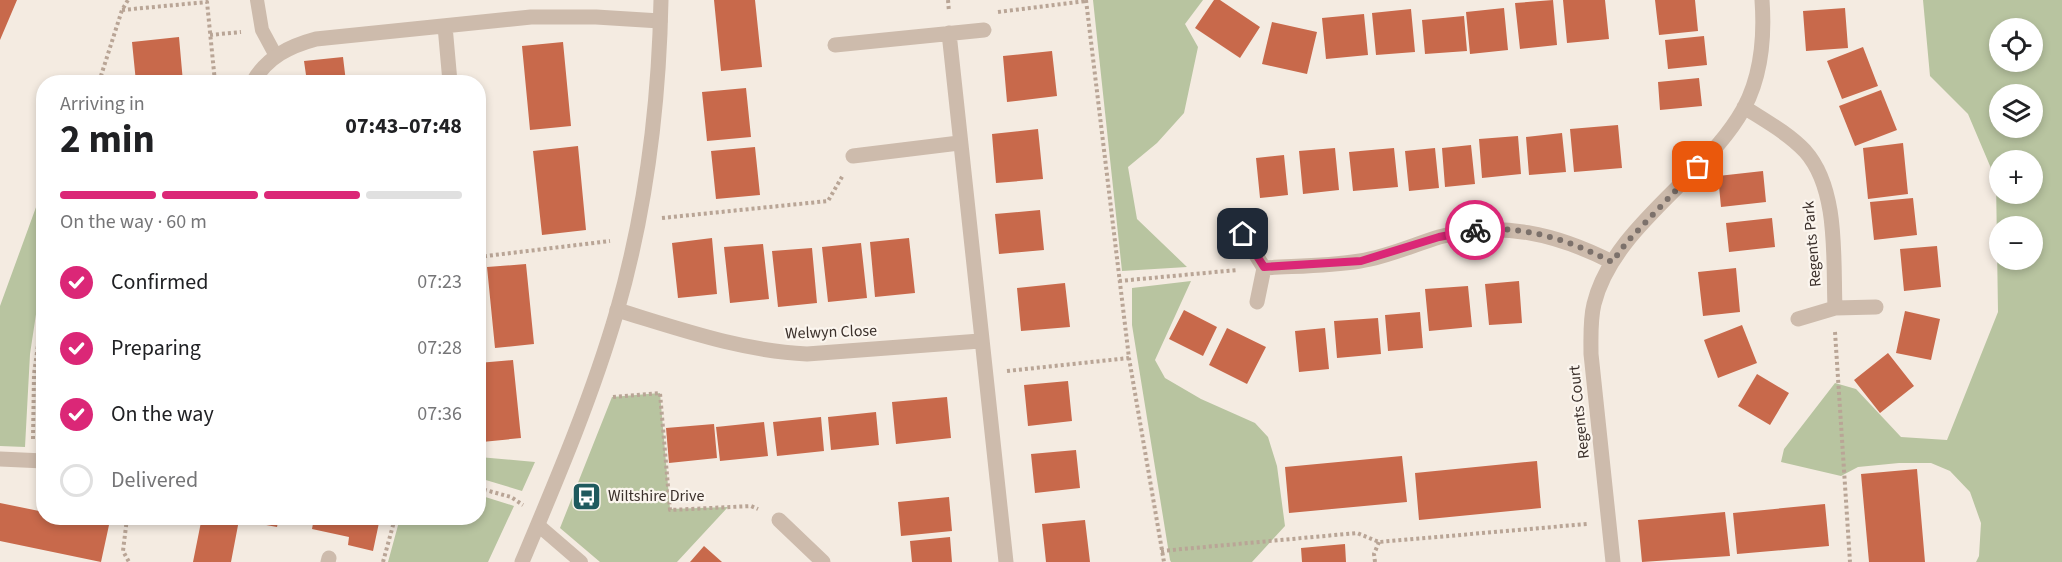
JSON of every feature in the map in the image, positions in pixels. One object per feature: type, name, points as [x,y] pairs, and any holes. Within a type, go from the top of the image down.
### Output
[{"type":"street","points":[[522,562],[588,399],[617,310],[635,238],[649,160],[661,0]]},
{"type":"street","points":[[1264,267],[1361,261],[1439,237],[1467,230],[1489,228],[1518,230],[1552,237],[1580,245],[1612,262],[1627,242],[1698,167],[1737,120],[1744,107],[1761,57],[1762,0]]},
{"type":"street","points":[[258,75],[265,65],[287,48],[316,39],[560,16],[660,21]]},
{"type":"street","points":[[445,26],[449,75]]},
{"type":"street","points":[[835,45],[984,30]]},
{"type":"street","points":[[949,33],[980,341],[1006,562]]},
{"type":"street","name":"Regents Park","points":[[1744,107],[1803,149],[1823,179],[1830,213],[1835,308]]},
{"type":"street","points":[[853,156],[959,143]]},
{"type":"street","points":[[1243,234],[1264,267],[1257,302]]},
{"type":"street","name":"Regents Court","points":[[1612,262],[1594,304],[1591,354],[1613,562]]},
{"type":"street","name":"Regents Park","points":[[1798,319],[1835,308],[1876,307]]},
{"type":"street","name":"Welwyn Close","points":[[617,310],[731,344],[782,353],[807,354],[980,341]]},
{"type":"street","points":[[0,459],[36,460]]},
{"type":"street","points":[[779,520],[823,562]]},
{"type":"lane","points":[[257,0],[262,30],[276,56]]},
{"type":"lane","points":[[538,525],[581,562]]},
{"type":"path","points":[[101,75],[122,10],[128,0]]},
{"type":"path","points":[[984,30],[997,12],[1086,1],[1129,358],[1164,562]]},
{"type":"path","points":[[122,10],[207,2],[214,75]]},
{"type":"path","points":[[210,35],[262,30]]},
{"type":"path","points":[[638,221],[828,201],[853,156]]},
{"type":"path","points":[[486,256],[635,238]]},
{"type":"path","points":[[1119,281],[1264,267]]},
{"type":"path","points":[[1835,308],[1850,562]]},
{"type":"path","points":[[984,373],[1129,358]]},
{"type":"path","points":[[36,360],[34,374],[36,417]]},
{"type":"path","points":[[588,399],[660,393],[670,510],[752,506],[779,520]]},
{"type":"path","points":[[486,491],[521,503],[538,525]]},
{"type":"path","points":[[1161,550],[1357,533],[1379,542],[1609,522]]},
{"type":"path","points":[[126,525],[123,551],[129,562]]},
{"type":"path","points":[[383,562],[393,525]]},
{"type":"path","points":[[1375,562],[1374,554],[1379,542]]},
{"type":"green space","points":[[1093,0],[1203,0],[1185,24],[1198,47],[1184,113],[1157,143],[1128,167],[1137,219],[1187,267],[1122,271]]},
{"type":"green space","points":[[1923,0],[2062,0],[2062,562],[1976,562],[1979,556],[1981,523],[1970,492],[1950,471],[1931,463],[1858,467],[1841,476],[1781,462],[1784,449],[1835,383],[1856,389],[1901,437],[1947,440],[1998,312],[1997,270],[2043,270],[2043,216],[1997,216],[1996,204],[2043,204],[2043,150],[1989,150],[1989,164],[1968,114],[1930,76]]},
{"type":"green space","points":[[36,207],[36,314],[30,354],[25,447],[0,446],[0,306]]},
{"type":"green space","points":[[1191,281],[1155,360],[1165,378],[1201,399],[1255,423],[1268,437],[1277,466],[1285,526],[1252,562],[1171,562],[1170,560],[1132,325],[1132,288]]},
{"type":"green space","points":[[660,393],[670,509],[728,507],[677,562],[600,562],[560,528],[612,397]]},
{"type":"green space","points":[[486,458],[535,462],[522,491],[486,480]]},
{"type":"green space","points":[[486,497],[514,506],[488,562],[388,562],[398,525],[486,525]]},
{"type":"building","points":[[0,0],[17,0],[0,40]]},
{"type":"building","points":[[714,0],[755,0],[762,67],[721,71]]},
{"type":"building","points":[[1214,0],[1220,0],[1260,27],[1240,58],[1195,28]]},
{"type":"building","points":[[1553,0],[1557,45],[1520,49],[1515,3]]},
{"type":"building","points":[[1563,0],[1605,0],[1609,39],[1567,43]]},
{"type":"building","points":[[1655,0],[1695,0],[1698,31],[1659,35]]},
{"type":"building","points":[[1504,8],[1508,50],[1470,54],[1466,12]]},
{"type":"building","points":[[1845,8],[1848,48],[1806,51],[1803,11]]},
{"type":"building","points":[[1411,9],[1415,52],[1376,55],[1372,13]]},
{"type":"building","points":[[1364,14],[1368,55],[1326,59],[1322,18]]},
{"type":"building","points":[[1464,16],[1467,51],[1425,54],[1422,20]]},
{"type":"building","points":[[1272,22],[1317,32],[1307,74],[1262,64]]},
{"type":"building","points":[[1704,36],[1707,65],[1668,69],[1665,40]]},
{"type":"building","points":[[179,37],[182,75],[135,75],[132,42]]},
{"type":"building","points":[[563,42],[571,126],[530,130],[522,46]]},
{"type":"building","points":[[1863,47],[1878,86],[1842,99],[1827,61]]},
{"type":"building","points":[[1052,51],[1057,96],[1007,102],[1003,56]]},
{"type":"building","points":[[343,57],[345,75],[306,75],[304,61]]},
{"type":"building","points":[[1699,78],[1702,106],[1660,110],[1658,82]]},
{"type":"building","points":[[746,88],[751,137],[707,141],[702,92]]},
{"type":"building","points":[[1881,90],[1897,130],[1855,146],[1839,106]]},
{"type":"building","points":[[1618,125],[1622,168],[1574,172],[1570,129]]},
{"type":"building","points":[[1038,129],[1043,179],[996,183],[992,134]]},
{"type":"building","points":[[1562,133],[1566,172],[1529,175],[1526,137]]},
{"type":"building","points":[[1518,136],[1521,174],[1482,178],[1479,139]]},
{"type":"building","points":[[1903,143],[1908,194],[1868,199],[1863,148]]},
{"type":"building","points":[[1471,145],[1475,184],[1445,187],[1442,148]]},
{"type":"building","points":[[578,146],[586,230],[542,235],[533,151]]},
{"type":"building","points":[[755,147],[760,195],[716,199],[711,151]]},
{"type":"building","points":[[1335,148],[1339,190],[1303,194],[1299,151]]},
{"type":"building","points":[[1394,148],[1398,187],[1353,191],[1349,152]]},
{"type":"building","points":[[1435,148],[1439,188],[1409,191],[1405,151]]},
{"type":"building","points":[[1284,155],[1288,195],[1260,198],[1256,158]]},
{"type":"building","points":[[1763,171],[1766,202],[1721,207],[1718,176]]},
{"type":"building","points":[[1913,198],[1917,235],[1874,240],[1870,202]]},
{"type":"building","points":[[1040,210],[1044,250],[999,254],[995,214]]},
{"type":"building","points":[[1772,218],[1775,247],[1729,252],[1726,223]]},
{"type":"building","points":[[712,238],[717,294],[678,298],[672,243]]},
{"type":"building","points":[[909,238],[915,293],[875,297],[870,242]]},
{"type":"building","points":[[861,243],[867,298],[828,302],[822,247]]},
{"type":"building","points":[[763,244],[769,299],[730,303],[724,247]]},
{"type":"building","points":[[1937,246],[1941,287],[1904,291],[1900,249]]},
{"type":"building","points":[[812,248],[817,303],[778,307],[772,251]]},
{"type":"building","points":[[526,264],[534,344],[495,348],[487,267]]},
{"type":"building","points":[[1736,268],[1740,312],[1703,316],[1698,272]]},
{"type":"building","points":[[1519,281],[1522,323],[1489,325],[1485,284]]},
{"type":"building","points":[[1065,283],[1070,327],[1021,331],[1017,288]]},
{"type":"building","points":[[1468,286],[1472,327],[1429,331],[1425,289]]},
{"type":"building","points":[[1184,310],[1217,327],[1203,356],[1169,339]]},
{"type":"building","points":[[1905,311],[1940,319],[1931,360],[1896,353]]},
{"type":"building","points":[[1420,312],[1423,348],[1388,351],[1385,315]]},
{"type":"building","points":[[1378,318],[1381,354],[1337,358],[1334,321]]},
{"type":"building","points":[[1742,325],[1757,363],[1718,378],[1704,340]]},
{"type":"building","points":[[1227,328],[1266,347],[1247,384],[1209,365]]},
{"type":"building","points":[[1325,328],[1329,369],[1299,372],[1295,331]]},
{"type":"building","points":[[1888,353],[1914,386],[1880,413],[1854,380]]},
{"type":"building","points":[[513,360],[521,438],[486,442],[486,362]]},
{"type":"building","points":[[1757,374],[1789,393],[1770,425],[1738,406]]},
{"type":"building","points":[[1068,381],[1072,421],[1028,426],[1024,385]]},
{"type":"building","points":[[947,397],[951,438],[896,444],[892,402]]},
{"type":"building","points":[[876,412],[879,445],[831,450],[828,417]]},
{"type":"building","points":[[821,417],[824,451],[777,456],[773,422]]},
{"type":"building","points":[[764,422],[768,456],[720,461],[716,427]]},
{"type":"building","points":[[714,424],[717,458],[669,463],[666,428]]},
{"type":"building","points":[[1076,450],[1080,488],[1035,493],[1031,454]]},
{"type":"building","points":[[1402,456],[1407,502],[1289,513],[1285,467]]},
{"type":"building","points":[[1537,461],[1541,508],[1419,520],[1415,473]]},
{"type":"building","points":[[1917,469],[1925,562],[1869,562],[1861,474]]},
{"type":"building","points":[[949,497],[952,531],[901,536],[898,502]]},
{"type":"building","points":[[0,503],[36,510],[36,525],[109,525],[101,562],[0,541]]},
{"type":"building","points":[[1825,504],[1829,546],[1737,554],[1733,513]]},
{"type":"building","points":[[1725,512],[1730,556],[1642,562],[1638,520]]},
{"type":"building","points":[[1085,520],[1090,562],[1046,562],[1042,524]]},
{"type":"building","points":[[200,525],[238,525],[231,562],[193,562]]},
{"type":"building","points":[[313,525],[379,525],[373,551],[348,545],[349,537],[312,529]]},
{"type":"building","points":[[950,537],[952,562],[912,562],[910,541]]},
{"type":"building","points":[[1345,544],[1346,562],[1302,562],[1301,548]]},
{"type":"building","points":[[704,546],[722,562],[690,562]]},
{"type":"way so far","points":[[1475,230],[1489,228],[1518,230],[1542,235],[1580,245],[1612,262],[1627,242],[1698,167]]},
{"type":"place","name":"Wiltshire Drive","points":[[587,496]]},
{"type":"route","points":[[1243,234],[1264,267],[1318,266],[1361,261],[1439,237],[1475,230]]}]
